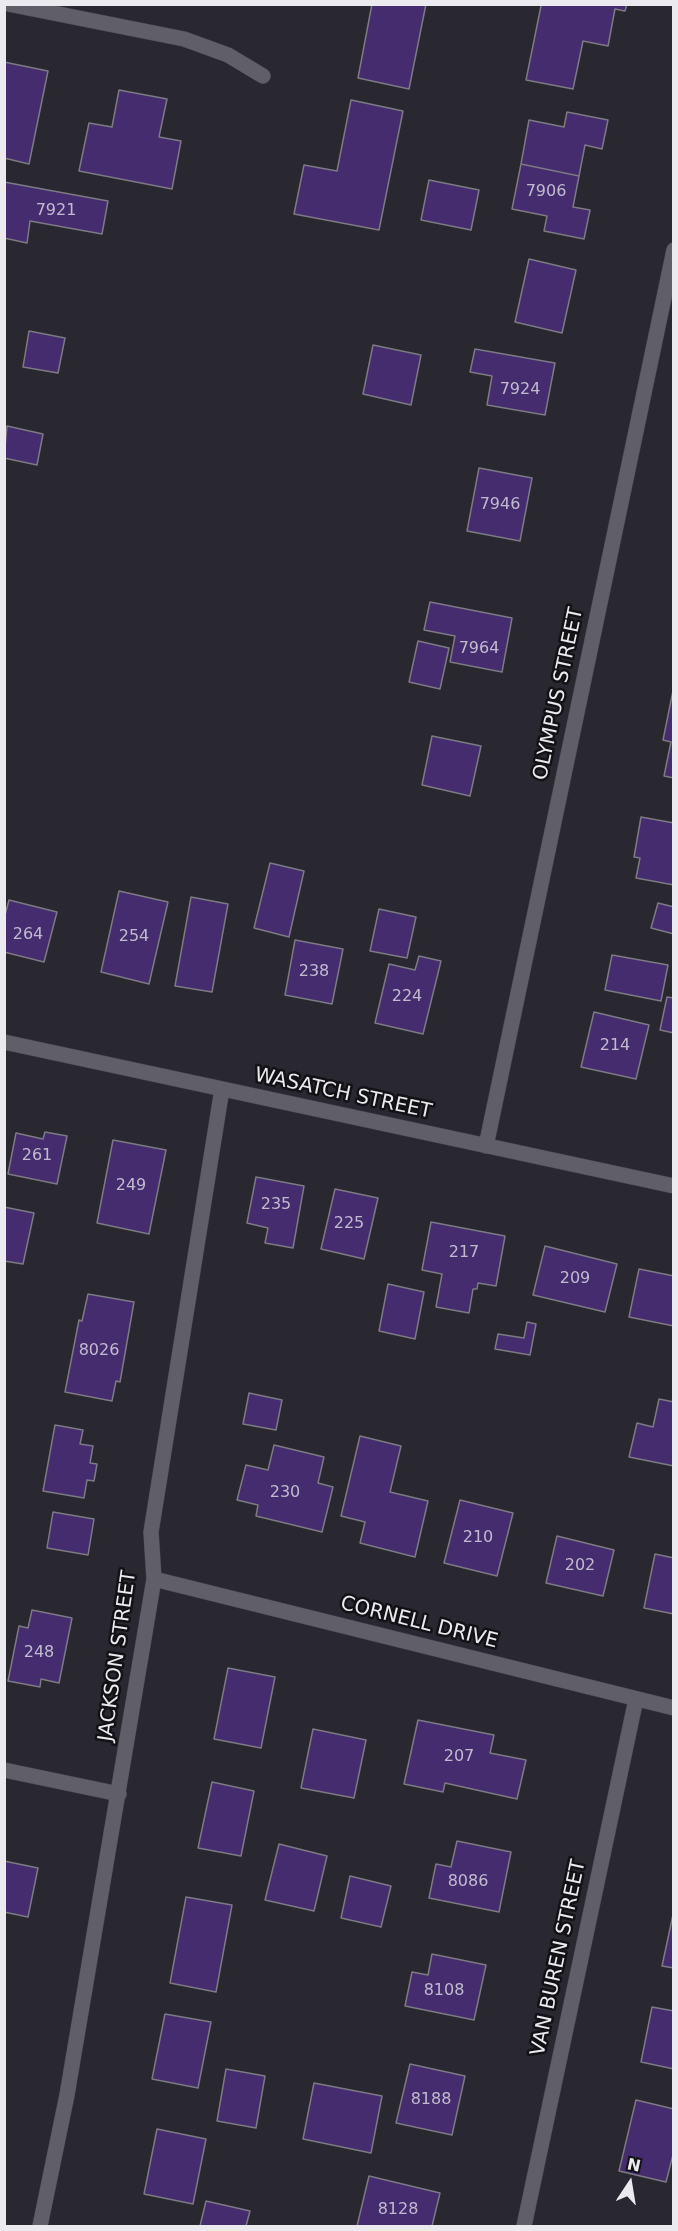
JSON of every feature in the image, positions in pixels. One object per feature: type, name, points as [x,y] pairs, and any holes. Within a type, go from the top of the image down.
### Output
[{"type":"street","points":[[8,4],[184,39],[228,55],[263,76]]},
{"type":"street","name":"OLYMPUS STREET","points":[[486,1146],[674,250]]},
{"type":"street","name":"WASATCH STREET","points":[[4,1042],[674,1186]]},
{"type":"street","name":"JACKSON STREET","points":[[40,2226],[68,2095],[154,1579],[151,1532],[222,1089]]},
{"type":"street","name":"CORNELL DRIVE","points":[[154,1579],[674,1708]]},
{"type":"street","name":"VAN BUREN STREET","points":[[524,2226],[636,1699]]},
{"type":"street","points":[[4,1770],[119,1794]]},
{"type":"building","points":[[372,4],[426,4],[409,89],[358,78]]},
{"type":"building","points":[[538,4],[627,4],[625,11],[615,9],[608,46],[583,41],[573,89],[526,80],[541,6]]},
{"type":"building","points":[[4,62],[48,71],[29,164],[4,158]]},
{"type":"building","points":[[119,90],[167,99],[159,137],[181,141],[172,189],[79,171],[89,123],[112,127]]},
{"type":"building","points":[[351,100],[403,111],[379,230],[294,214],[304,165],[337,171]]},
{"type":"building","points":[[567,112],[608,120],[602,149],[585,145],[579,176],[521,164],[529,120],[564,127]]},
{"type":"building","points":[[521,164],[579,176],[573,207],[590,210],[584,239],[544,231],[547,216],[512,209]]},
{"type":"building","points":[[429,180],[479,190],[471,230],[421,220]]},
{"type":"building","points":[[4,182],[108,201],[102,234],[30,221],[27,243],[4,238]]},
{"type":"building","points":[[529,259],[576,270],[562,333],[515,322]]},
{"type":"building","points":[[29,331],[65,338],[58,373],[23,367]]},
{"type":"building","points":[[373,345],[421,355],[411,405],[363,394]]},
{"type":"building","points":[[475,349],[555,363],[545,415],[487,405],[492,376],[470,372]]},
{"type":"building","points":[[7,426],[43,434],[37,465],[4,458]]},
{"type":"building","points":[[479,468],[532,478],[520,541],[467,531]]},
{"type":"building","points":[[430,602],[512,618],[502,672],[450,662],[455,636],[424,630]]},
{"type":"building","points":[[418,641],[449,648],[440,689],[409,682]]},
{"type":"building","points":[[674,686],[674,778],[664,776],[671,742],[663,740]]},
{"type":"building","points":[[432,736],[481,746],[470,796],[422,785]]},
{"type":"building","points":[[641,817],[674,823],[674,885],[636,878],[640,858],[634,857]]},
{"type":"building","points":[[270,863],[304,871],[289,937],[254,928]]},
{"type":"building","points":[[119,891],[168,902],[149,984],[101,972]]},
{"type":"building","points":[[191,897],[228,904],[212,992],[175,986]]},
{"type":"building","points":[[9,900],[57,912],[44,962],[4,952],[4,919]]},
{"type":"building","points":[[658,903],[674,907],[674,934],[651,928]]},
{"type":"building","points":[[379,909],[416,917],[407,958],[370,951]]},
{"type":"building","points":[[295,940],[343,949],[332,1004],[285,995]]},
{"type":"building","points":[[612,955],[668,965],[661,1001],[605,990]]},
{"type":"building","points":[[419,956],[441,961],[423,1034],[375,1023],[389,964],[415,970]]},
{"type":"building","points":[[667,997],[674,998],[674,1033],[660,1030]]},
{"type":"building","points":[[594,1012],[649,1025],[636,1079],[581,1067]]},
{"type":"building","points":[[45,1132],[67,1136],[57,1184],[8,1174],[16,1133],[43,1139]]},
{"type":"building","points":[[113,1140],[166,1150],[149,1234],[97,1223]]},
{"type":"building","points":[[256,1177],[304,1186],[293,1248],[265,1243],[268,1228],[247,1223]]},
{"type":"building","points":[[335,1189],[378,1198],[364,1259],[321,1249]]},
{"type":"building","points":[[4,1207],[34,1213],[23,1264],[4,1261]]},
{"type":"building","points":[[431,1222],[505,1236],[496,1286],[478,1283],[477,1289],[473,1289],[469,1313],[436,1307],[442,1274],[422,1270]]},
{"type":"building","points":[[545,1246],[617,1264],[605,1312],[533,1295]]},
{"type":"building","points":[[639,1269],[674,1276],[674,1326],[629,1317]]},
{"type":"building","points":[[388,1284],[424,1292],[415,1339],[379,1331]]},
{"type":"building","points":[[88,1294],[134,1302],[120,1382],[116,1381],[112,1401],[65,1392],[79,1320],[82,1321]]},
{"type":"building","points":[[527,1322],[536,1324],[530,1355],[495,1349],[498,1334],[524,1338]]},
{"type":"building","points":[[249,1393],[282,1400],[276,1430],[243,1424]]},
{"type":"building","points":[[659,1399],[674,1402],[674,1466],[629,1457],[637,1423],[653,1427]]},
{"type":"building","points":[[55,1425],[83,1430],[80,1444],[93,1446],[90,1463],[97,1464],[94,1481],[87,1480],[84,1498],[43,1491]]},
{"type":"building","points":[[360,1436],[401,1446],[390,1492],[428,1501],[415,1557],[360,1543],[365,1522],[341,1516]]},
{"type":"building","points":[[274,1445],[324,1457],[318,1483],[333,1487],[322,1532],[256,1516],[258,1505],[237,1500],[246,1465],[268,1470]]},
{"type":"building","points":[[460,1500],[513,1513],[497,1576],[444,1563]]},
{"type":"building","points":[[53,1512],[94,1519],[88,1555],[47,1548]]},
{"type":"building","points":[[557,1536],[614,1550],[603,1596],[546,1583]]},
{"type":"building","points":[[655,1554],[674,1558],[674,1614],[644,1608]]},
{"type":"building","points":[[32,1610],[72,1618],[59,1683],[41,1679],[40,1687],[8,1681],[19,1626],[28,1628]]},
{"type":"building","points":[[228,1668],[275,1677],[261,1748],[214,1739]]},
{"type":"building","points":[[418,1720],[494,1735],[490,1753],[526,1760],[517,1799],[445,1783],[443,1792],[404,1784]]},
{"type":"building","points":[[313,1729],[366,1740],[354,1798],[301,1788]]},
{"type":"building","points":[[212,1782],[254,1791],[241,1856],[198,1848]]},
{"type":"building","points":[[457,1841],[511,1852],[499,1912],[429,1898],[436,1864],[451,1867]]},
{"type":"building","points":[[279,1844],[327,1856],[314,1911],[265,1900]]},
{"type":"building","points":[[4,1861],[38,1868],[28,1917],[4,1912]]},
{"type":"building","points":[[350,1876],[391,1886],[381,1927],[341,1918]]},
{"type":"building","points":[[186,1897],[232,1905],[216,1992],[170,1983]]},
{"type":"building","points":[[674,1910],[674,1968],[662,1966]]},
{"type":"building","points":[[432,1954],[486,1965],[474,2020],[405,2006],[412,1972],[428,1975]]},
{"type":"building","points":[[652,2007],[674,2011],[674,2069],[641,2062]]},
{"type":"building","points":[[165,2014],[211,2022],[198,2088],[152,2079]]},
{"type":"building","points":[[410,2064],[465,2076],[452,2135],[396,2123]]},
{"type":"building","points":[[226,2069],[265,2076],[256,2128],[217,2121]]},
{"type":"building","points":[[314,2083],[382,2096],[371,2153],[303,2139]]},
{"type":"building","points":[[636,2100],[674,2109],[674,2151],[666,2182],[619,2171]]},
{"type":"building","points":[[157,2129],[206,2139],[193,2204],[144,2194]]},
{"type":"building","points":[[369,2176],[440,2193],[432,2226],[357,2226]]},
{"type":"building","points":[[206,2201],[250,2211],[246,2226],[200,2226]]}]
